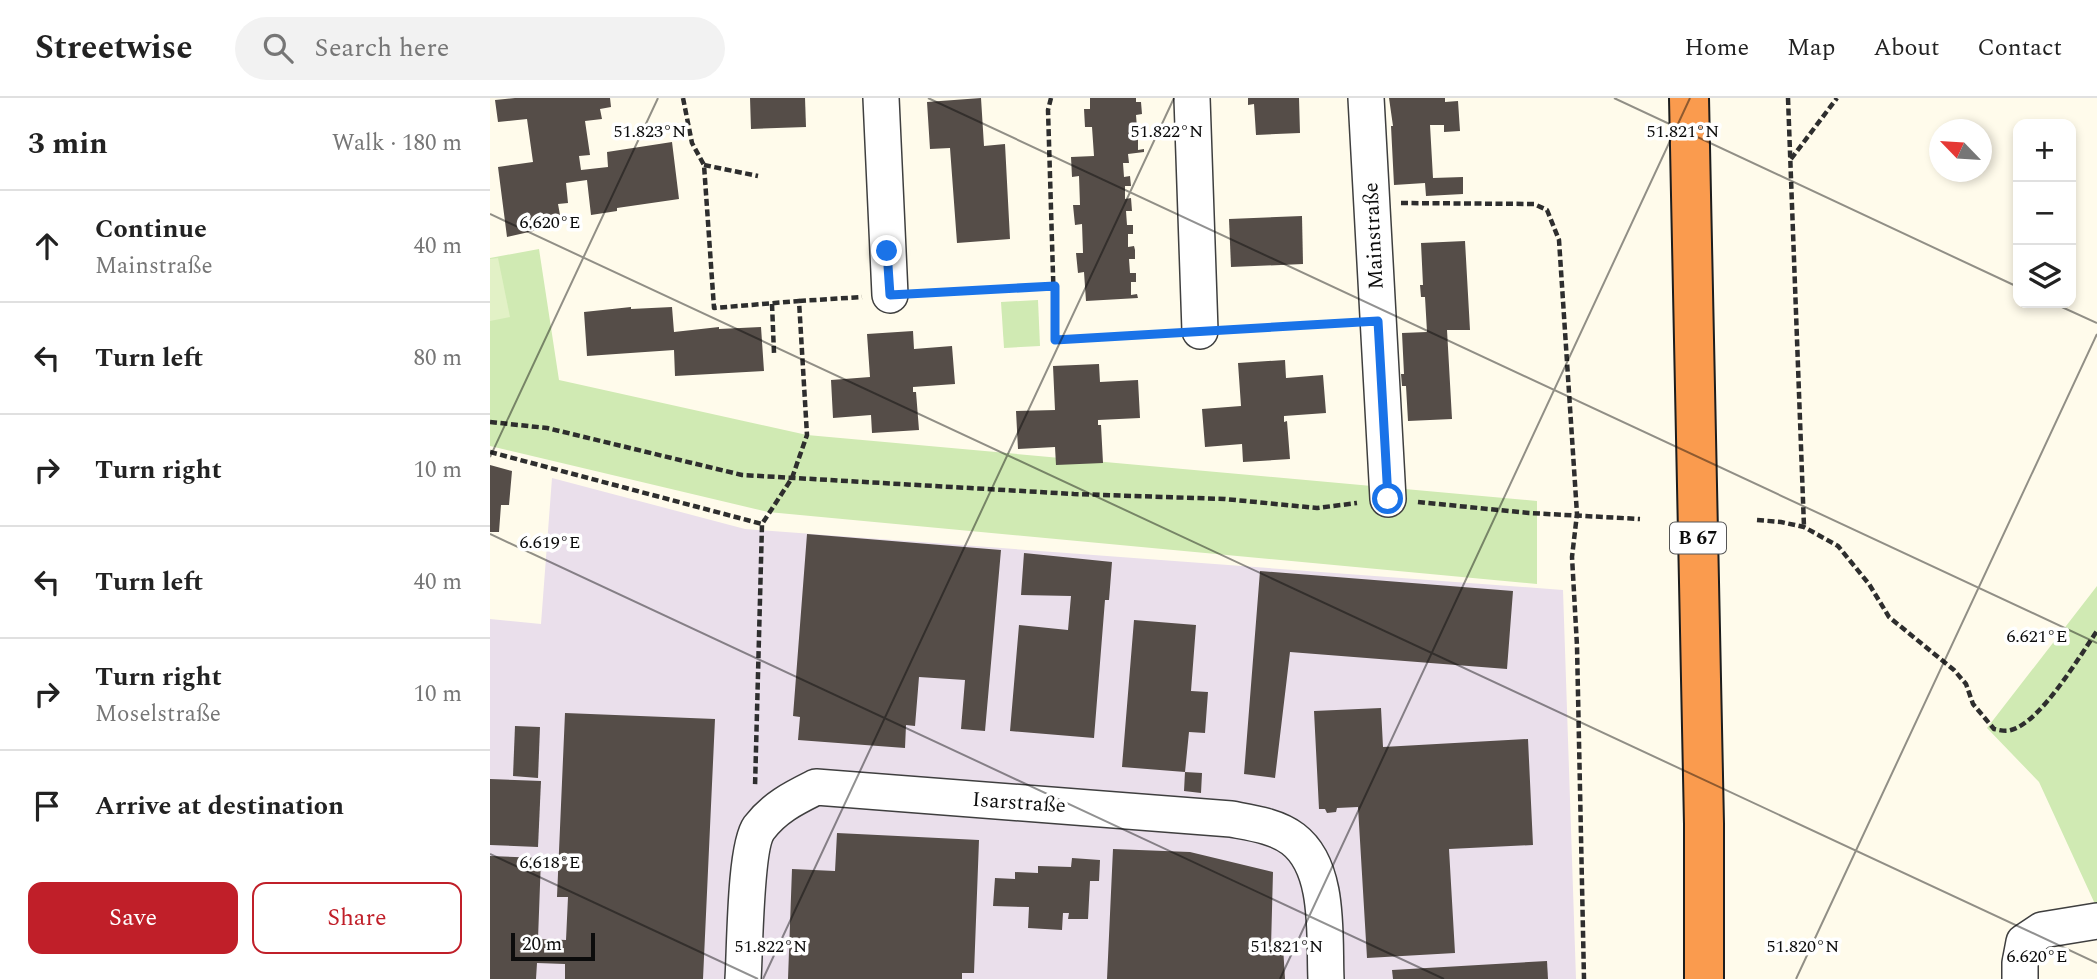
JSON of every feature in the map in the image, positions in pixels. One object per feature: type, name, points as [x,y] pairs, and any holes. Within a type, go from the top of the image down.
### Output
[{"type":"highway","name":"B 67","points":[[1666,98],[1679,808],[1678,979]]},
{"type":"highway","name":"B 67","points":[[1689,98],[1704,824],[1704,979]]},
{"type":"street","points":[[881,98],[890,295]]},
{"type":"street","points":[[1192,98],[1200,331]]},
{"type":"street","name":"Mainstraße","points":[[1366,98],[1388,499]]},
{"type":"street","name":"Isarstraße","points":[[757,830],[783,802],[816,787],[1231,819],[1264,825],[1294,840],[1315,866],[1321,893],[1326,979]]},
{"type":"street","points":[[743,979],[749,870],[757,830]]},
{"type":"street","points":[[2020,979],[2024,942],[2042,930],[2097,921]]},
{"type":"path","points":[[682,98],[692,143],[705,164],[714,308],[1055,286]]},
{"type":"path","points":[[1051,98],[1048,110],[1055,340],[1378,321]]},
{"type":"path","points":[[1788,98],[1804,527]]},
{"type":"path","points":[[1791,159],[1837,98]]},
{"type":"path","points":[[705,164],[758,176]]},
{"type":"path","points":[[1372,203],[1534,204],[1547,210],[1559,240],[1577,514],[1572,557],[1577,646],[1584,979]]},
{"type":"path","points":[[757,830],[754,778],[762,524],[792,478],[807,435],[799,301]]},
{"type":"path","points":[[772,303],[774,353]]},
{"type":"path","points":[[490,422],[547,428],[743,475],[1074,494],[1225,499],[1317,508],[1388,499],[1529,513],[1640,519]]},
{"type":"path","points":[[490,452],[762,524]]},
{"type":"path","points":[[1757,520],[1804,527],[1838,546],[1869,584],[1889,617],[1954,670],[1966,684],[1973,704],[1994,729],[2009,731],[2026,722],[2043,707],[2097,631]]},
{"type":"shaded area","points":[[552,478],[745,529],[1563,590],[1576,979],[490,979],[490,619],[541,624]]},
{"type":"green space","points":[[539,249],[559,380],[807,435],[1537,501],[1537,584],[768,512],[490,446],[490,258]]},
{"type":"green space","points":[[498,258],[510,317],[490,321],[490,259]]},
{"type":"green space","points":[[1038,300],[1040,346],[1004,348],[1001,302]]},
{"type":"green space","points":[[2097,586],[2095,904],[2039,782],[1987,728]]},
{"type":"building","points":[[610,98],[611,107],[600,109],[602,119],[585,121],[590,155],[579,156],[581,170],[608,167],[607,152],[672,142],[679,199],[617,208],[617,211],[591,215],[587,180],[566,183],[568,203],[558,204],[560,215],[549,216],[551,227],[507,237],[498,167],[533,162],[527,119],[498,122],[495,100]]},
{"type":"building","points":[[750,98],[805,98],[806,127],[751,129]]},
{"type":"building","points":[[981,98],[984,146],[1005,144],[1010,239],[957,243],[950,148],[930,149],[927,102]]},
{"type":"building","points":[[1090,98],[1136,98],[1136,102],[1141,102],[1142,114],[1136,115],[1137,128],[1143,127],[1143,137],[1138,138],[1138,150],[1144,149],[1144,152],[1128,154],[1129,163],[1123,163],[1124,177],[1130,176],[1131,186],[1125,186],[1125,199],[1131,198],[1132,211],[1126,211],[1127,225],[1133,225],[1133,234],[1128,234],[1128,247],[1134,246],[1135,250],[1135,259],[1129,259],[1130,273],[1136,273],[1136,282],[1131,282],[1131,295],[1137,294],[1138,298],[1086,301],[1084,272],[1078,273],[1076,253],[1083,253],[1082,224],[1075,225],[1073,205],[1080,205],[1079,176],[1072,177],[1071,157],[1094,156],[1092,127],[1085,127],[1084,109],[1090,109]]},
{"type":"building","points":[[1248,98],[1299,98],[1300,133],[1256,135],[1254,104],[1248,105]]},
{"type":"building","points":[[1389,98],[1445,98],[1445,102],[1458,101],[1460,131],[1444,132],[1444,125],[1430,125],[1433,178],[1463,177],[1463,194],[1426,196],[1425,183],[1394,185],[1393,126]]},
{"type":"building","points":[[1302,216],[1303,264],[1231,267],[1229,219]]},
{"type":"building","points":[[1465,241],[1470,330],[1447,330],[1452,419],[1408,421],[1406,386],[1402,386],[1401,374],[1404,374],[1402,333],[1427,332],[1425,297],[1421,297],[1420,285],[1423,285],[1421,243]]},
{"type":"building","points":[[631,307],[672,307],[674,332],[719,327],[761,327],[764,371],[675,376],[674,350],[587,356],[584,312]]},
{"type":"building","points":[[913,331],[914,349],[952,346],[955,384],[913,387],[913,392],[916,392],[919,430],[872,433],[871,415],[833,418],[831,380],[870,377],[867,334]]},
{"type":"building","points":[[1285,360],[1286,378],[1323,375],[1326,413],[1284,416],[1284,422],[1287,421],[1290,459],[1243,462],[1242,444],[1205,447],[1202,409],[1241,406],[1238,363]]},
{"type":"building","points":[[1099,364],[1100,382],[1138,380],[1140,418],[1098,420],[1098,425],[1101,425],[1103,463],[1056,465],[1055,447],[1018,449],[1016,411],[1055,410],[1053,366]]},
{"type":"building","points":[[490,465],[512,471],[509,505],[501,505],[499,532],[490,532]]},
{"type":"building","points":[[807,534],[1001,550],[985,731],[961,729],[965,680],[919,677],[915,726],[906,725],[905,748],[798,740],[800,717],[793,716]]},
{"type":"building","points":[[1024,553],[1112,562],[1109,600],[1105,600],[1094,738],[1010,731],[1019,625],[1068,630],[1071,596],[1021,595]]},
{"type":"building","points":[[1260,571],[1513,591],[1507,669],[1290,652],[1275,778],[1244,774]]},
{"type":"building","points":[[1134,620],[1196,625],[1191,691],[1208,692],[1205,733],[1189,732],[1185,772],[1122,767]]},
{"type":"building","points":[[1381,708],[1383,747],[1528,739],[1533,845],[1449,849],[1455,953],[1367,958],[1358,807],[1337,808],[1336,812],[1327,813],[1325,809],[1319,809],[1314,711]]},
{"type":"building","points":[[565,713],[715,719],[703,979],[565,979],[565,964],[537,963],[536,979],[490,979],[490,856],[541,858],[538,939],[566,940],[568,897],[557,897]]},
{"type":"building","points":[[515,726],[540,727],[538,778],[513,776]]},
{"type":"building","points":[[1185,772],[1202,773],[1201,793],[1184,791]]},
{"type":"building","points":[[490,779],[541,781],[538,847],[490,845]]},
{"type":"building","points":[[837,833],[979,840],[974,973],[962,973],[962,979],[788,979],[792,869],[835,871]]},
{"type":"building","points":[[1113,849],[1190,852],[1273,872],[1271,947],[1283,946],[1285,979],[1107,979]]},
{"type":"building","points":[[1072,858],[1100,860],[1099,881],[1090,881],[1088,919],[1068,919],[1069,913],[1063,913],[1062,930],[1028,928],[1029,907],[993,906],[995,878],[1015,879],[1015,872],[1038,873],[1038,866],[1071,867]]},
{"type":"building","points":[[1547,961],[1548,979],[1393,979],[1392,970]]},
{"type":"route","points":[[887,251],[890,295],[1055,286],[1055,340],[1378,321],[1388,499]]}]
